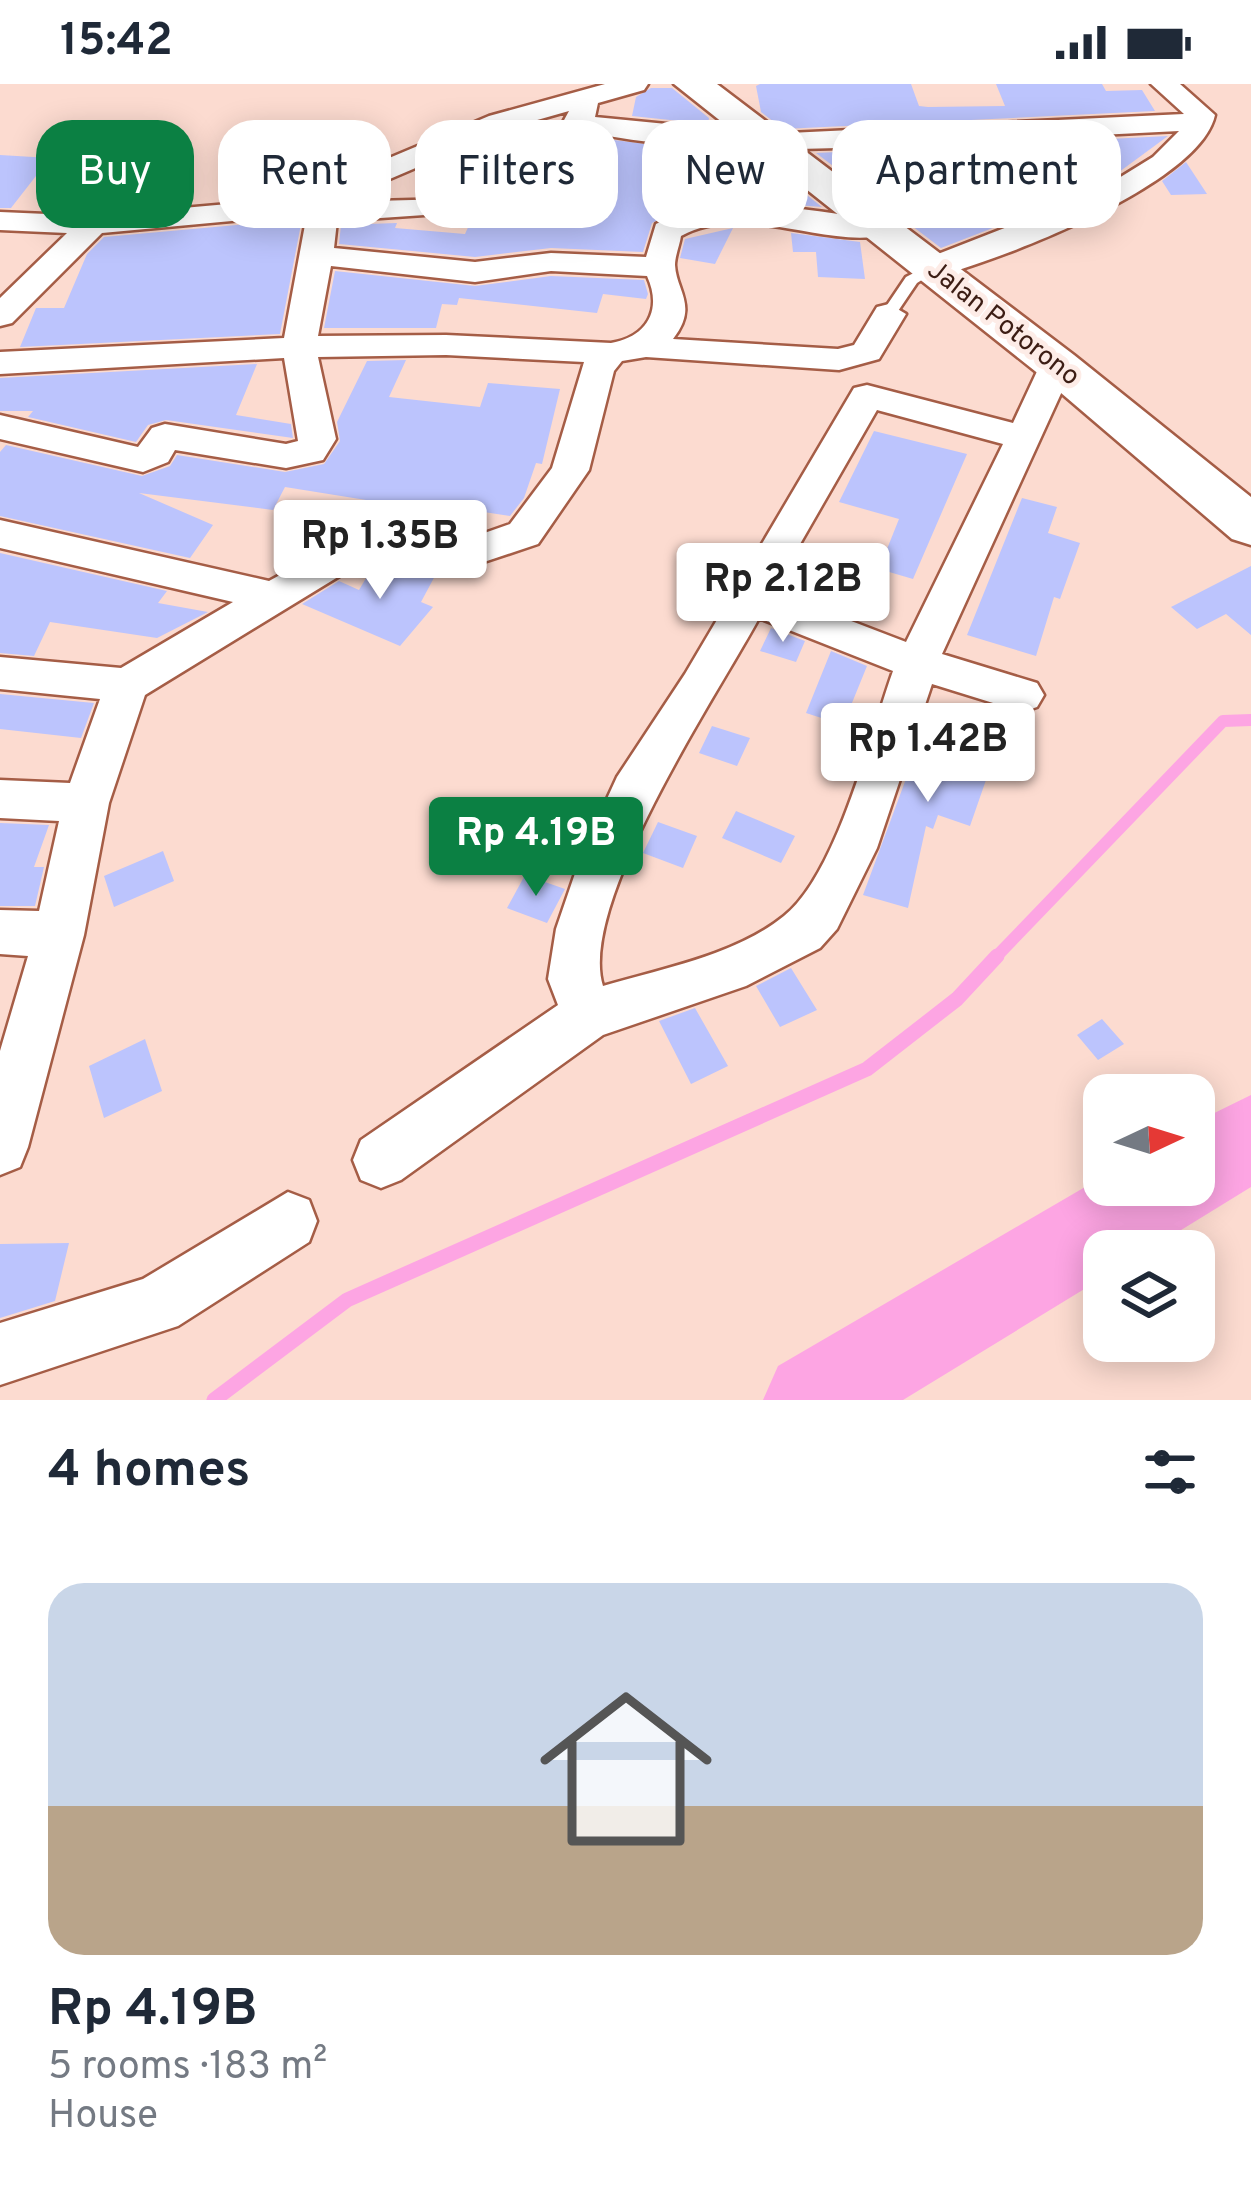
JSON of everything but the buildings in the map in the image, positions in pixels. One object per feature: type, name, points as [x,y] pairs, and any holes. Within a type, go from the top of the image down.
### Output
[{"type":"street","points":[[391,174],[499,122],[582,110],[635,84]]},
{"type":"street","name":"Jalan Potorono","points":[[693,84],[740,120]]},
{"type":"street","points":[[1121,188],[1163,163],[1197,134],[1201,115],[1164,84]]},
{"type":"street","points":[[582,110],[624,131],[642,132]]},
{"type":"street","points":[[577,120],[582,110]]},
{"type":"street","points":[[1121,127],[1200,122]]},
{"type":"street","name":"Jalan Potorono","points":[[808,174],[832,194]]},
{"type":"street","points":[[0,673],[127,685],[275,596],[348,538],[475,551],[524,534],[571,470],[597,369],[665,327],[670,291],[659,267],[667,231],[685,218],[739,216],[832,224]]},
{"type":"street","points":[[0,221],[36,223]]},
{"type":"street","points":[[0,316],[90,228]]},
{"type":"street","points":[[0,427],[134,459],[150,457],[166,436],[178,435],[303,455],[318,439],[299,346],[320,228]]},
{"type":"street","name":"Jalan Potorono","points":[[874,228],[1057,365],[1251,526]]},
{"type":"street","points":[[931,268],[1022,240],[1045,228]]},
{"type":"street","points":[[314,255],[475,272],[551,262],[659,267]]},
{"type":"street","points":[[0,363],[299,346],[446,345],[839,360],[867,352],[890,314]]},
{"type":"street","points":[[381,1160],[588,1015],[716,972],[805,931],[837,888],[916,663],[1057,365]]},
{"type":"street","points":[[588,1015],[574,980],[581,928],[606,853],[640,777],[700,686],[867,396],[1024,439]]},
{"type":"street","points":[[0,534],[275,596]]},
{"type":"street","points":[[749,598],[916,663],[1022,695]]},
{"type":"street","points":[[4,1122],[59,935],[86,803],[127,685]]},
{"type":"street","points":[[0,799],[86,803]]},
{"type":"street","points":[[0,932],[59,935]]},
{"type":"street","points":[[0,1354],[157,1305],[288,1221]]},
{"type":"lane","points":[[890,314],[911,280],[931,268]]},
{"type":"waterway","points":[[994,959],[1223,721],[1251,720]]},
{"type":"waterway","points":[[214,1400],[347,1300],[867,1069],[957,999],[997,956]]},
{"type":"waterway","points":[[1215,1159],[1251,1138]]},
{"type":"waterway","points":[[812,1400],[1138,1206]]}]
